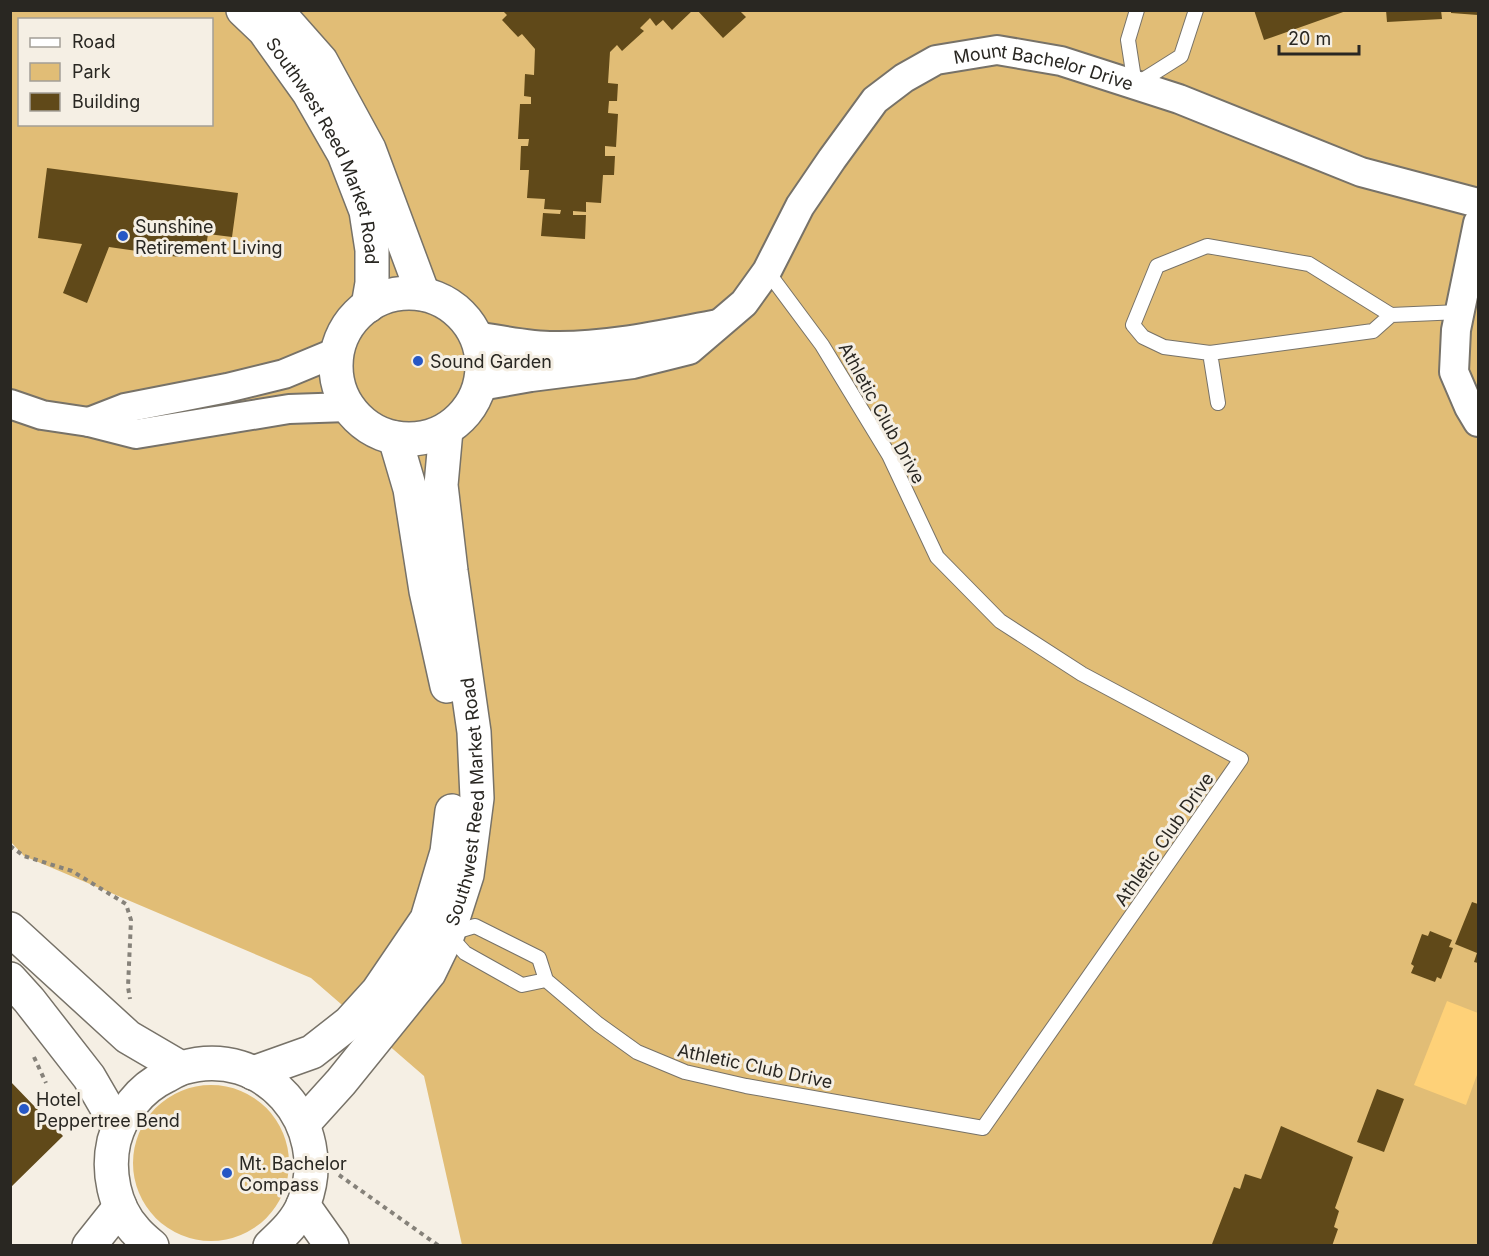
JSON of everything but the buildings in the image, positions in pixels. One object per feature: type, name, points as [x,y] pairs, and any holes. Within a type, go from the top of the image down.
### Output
[{"type":"main road","name":"Southwest Reed Market Road","points":[[243,10],[264,30],[309,93],[344,154],[366,211],[372,250],[372,284],[368,306]]},
{"type":"main road","name":"Southwest Reed Market Road","points":[[276,10],[321,61],[369,149],[423,294]]},
{"type":"main road","points":[[404,293],[423,294],[446,302],[463,317],[476,336],[482,361],[480,386],[472,403],[461,418],[446,430],[430,437],[413,440],[395,438],[377,432],[361,422],[348,407],[340,390],[336,371],[337,352],[354,318],[368,306],[385,297],[404,293]]},
{"type":"main road","name":"Southwest Reed Market Road","points":[[303,1124],[429,973],[448,934],[467,875],[477,798],[474,732],[450,571],[441,485],[446,430]]},
{"type":"main road","name":"Southwest Reed Market Road","points":[[253,1073],[312,1052],[349,1023],[378,991],[427,919],[447,852],[457,774],[455,721],[426,591],[410,489],[395,438]]},
{"type":"main road","points":[[10,929],[128,1036],[181,1068]]},
{"type":"main road","points":[[10,979],[89,1077],[118,1127]]},
{"type":"main road","points":[[152,1245],[134,1230],[120,1207],[112,1181],[111,1153],[118,1127],[132,1101],[154,1081],[181,1068],[205,1064],[230,1065],[253,1073],[274,1086],[291,1103],[303,1124],[311,1151],[311,1178],[303,1205],[289,1229],[270,1245]]},
{"type":"main road","points":[[303,1205],[332,1245]]},
{"type":"main road","points":[[89,1245],[120,1207]]},
{"type":"street","name":"Mount Bachelor Drive","points":[[480,386],[633,364],[688,351],[744,303],[767,271],[800,206],[876,100],[904,78],[936,60],[997,50],[1061,61],[1179,99],[1361,172],[1479,203]]},
{"type":"street","points":[[1479,223],[1456,330],[1454,372],[1469,407],[1479,422]]},
{"type":"street","name":"Mount Bachelor Drive","points":[[476,336],[552,346],[614,342],[718,324]]},
{"type":"street","points":[[88,422],[125,408],[284,374],[337,352]]},
{"type":"street","points":[[10,404],[42,415],[88,422],[136,434],[289,409],[348,407]]},
{"type":"lane","points":[[1137,10],[1128,40],[1135,85],[1181,56],[1196,10]]},
{"type":"lane","points":[[1391,315],[1372,331],[1210,353],[1164,347],[1143,337],[1133,325],[1157,266],[1207,246],[1309,264],[1391,315],[1460,312]]},
{"type":"lane","name":"Athletic Club Drive","points":[[448,934],[475,926],[539,958],[546,980],[598,1024],[637,1052],[685,1072],[746,1086],[983,1128],[1241,759],[1082,674],[1000,621],[937,557],[889,455],[822,345],[767,271]]},
{"type":"lane","points":[[1210,353],[1218,403]]},
{"type":"lane","points":[[448,934],[465,953],[522,985],[546,980]]},
{"type":"path","points":[[10,846],[24,856],[72,871],[126,904],[131,920],[128,987],[131,1006]]},
{"type":"path","points":[[339,1175],[439,1245]]},
{"type":"green space","points":[[11,11],[1478,11],[1478,1245],[462,1245],[424,1076],[311,978],[24,856],[11,842]]},
{"type":"green space","points":[[211,1085],[226,1086],[241,1091],[266,1108],[283,1133],[288,1148],[288,1178],[283,1193],[266,1218],[241,1235],[226,1240],[211,1241],[196,1240],[181,1235],[156,1218],[139,1193],[134,1178],[133,1163],[134,1148],[139,1133],[156,1108],[181,1091],[196,1086]]},
{"type":"shaded area","points":[[1447,1001],[1478,1013],[1478,1072],[1466,1105],[1414,1085]]},
{"type":"place","name":"Sunshine Retirement Living","points":[[123,236]]},
{"type":"place","name":"Sound Garden","points":[[418,361]]},
{"type":"place","name":"Hotel Peppertree Bend","points":[[24,1109]]},
{"type":"place","name":"Mt. Bachelor Compass","points":[[227,1173]]}]
